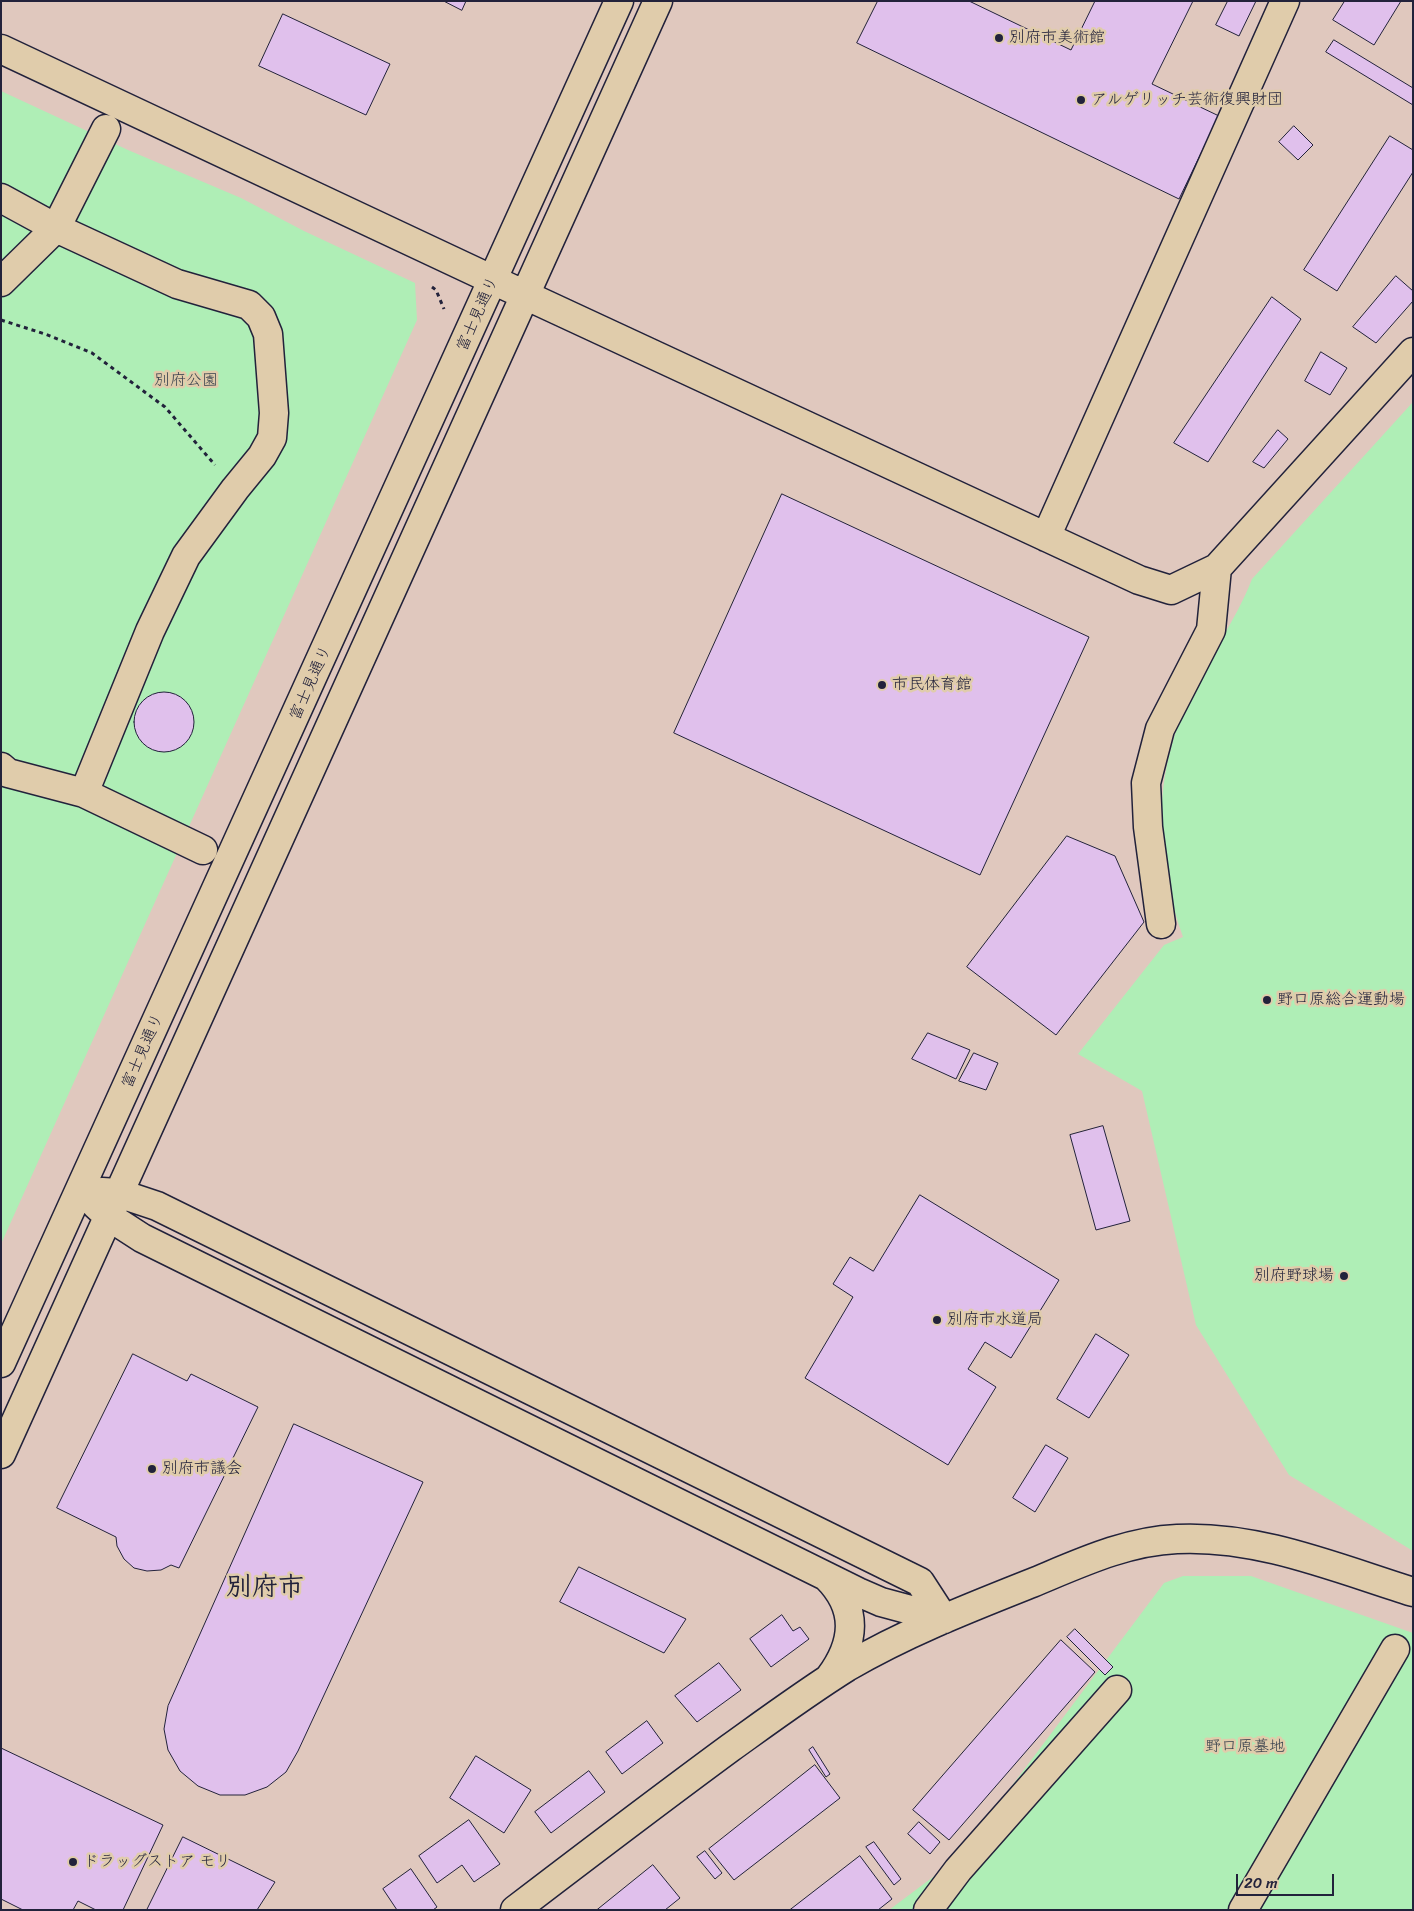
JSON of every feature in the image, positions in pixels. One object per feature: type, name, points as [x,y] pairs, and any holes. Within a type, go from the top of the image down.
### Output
[{"type":"street","name":"富士見通り","points":[[1,1363],[619,1]]},
{"type":"street","points":[[1,1454],[658,1]]},
{"type":"street","points":[[1046,537],[1286,1]]},
{"type":"street","points":[[1,49],[1046,537],[1139,580],[1171,590],[1217,568],[1413,352]]},
{"type":"street","points":[[1,282],[56,228],[106,129]]},
{"type":"street","points":[[1,198],[56,228],[177,284],[249,305],[261,317],[268,334],[274,413],[272,438],[262,456],[235,489],[186,556],[150,631],[84,793]]},
{"type":"street","points":[[1161,924],[1148,827],[1146,783],[1160,729],[1211,630],[1217,568]]},
{"type":"street","points":[[3,771],[84,793],[203,850]]},
{"type":"street","points":[[80,1190],[113,1205],[157,1206],[920,1582],[944,1619]]},
{"type":"street","points":[[113,1205],[142,1238],[824,1575],[881,1602],[944,1619]]},
{"type":"street","points":[[516,1910],[663,1797],[827,1680],[879,1650],[944,1619],[1099,1556],[1135,1545],[1174,1539],[1214,1539],[1247,1543],[1279,1551],[1413,1592]]},
{"type":"street","points":[[824,1575],[837,1587],[844,1598],[848,1612],[850,1635],[848,1647],[840,1663],[827,1680]]},
{"type":"street","points":[[1243,1910],[1395,1649]]},
{"type":"street","points":[[928,1910],[958,1870],[1116,1690]]},
{"type":"path","points":[[430,285],[436,290],[445,308],[440,317]]},
{"type":"path","points":[[1,320],[45,334],[92,354],[165,407],[235,489]]},
{"type":"green space","name":"別府公園","points":[[1,91],[128,150],[241,198],[304,231],[415,283],[417,320],[1,1244]]},
{"type":"green space","name":"野口原総合運動場","points":[[1413,402],[1413,1551],[1289,1475],[1196,1325],[1142,1091],[1078,1054],[1164,945],[1183,937],[1167,878],[1161,820],[1163,790],[1168,761],[1176,732],[1195,687],[1237,611],[1252,579]]},
{"type":"green space","name":"野口原墓地","points":[[1183,1576],[1251,1576],[1413,1633],[1413,1910],[889,1910],[957,1859],[1164,1583]]},
{"type":"building","points":[[444,1],[466,1],[462,10]]},
{"type":"building","name":"アルゲリッチ芸術復興財団","points":[[878,1],[969,1],[1071,50],[1095,1],[1193,1],[1152,84],[1219,116],[1179,199],[857,43]]},
{"type":"building","points":[[1228,1],[1256,1],[1239,36],[1216,25]]},
{"type":"building","points":[[1345,1],[1401,1],[1374,45],[1333,20]]},
{"type":"building","points":[[283,14],[390,64],[366,115],[259,66]]},
{"type":"building","points":[[1334,40],[1413,88],[1413,105],[1326,52]]},
{"type":"building","points":[[1294,126],[1313,145],[1298,160],[1279,142]]},
{"type":"building","points":[[1390,136],[1413,150],[1413,172],[1337,291],[1304,270]]},
{"type":"building","points":[[1396,276],[1413,291],[1413,301],[1376,343],[1353,327]]},
{"type":"building","points":[[1272,297],[1301,319],[1208,462],[1174,443]]},
{"type":"building","points":[[1321,352],[1347,368],[1330,395],[1305,381]]},
{"type":"building","points":[[1278,430],[1288,439],[1264,468],[1253,462]]},
{"type":"building","name":"市民体育館","points":[[782,494],[1089,637],[980,875],[674,733]]},
{"type":"building","points":[[164,692],[180,697],[185,701],[189,706],[194,722],[189,738],[185,743],[180,747],[164,752],[148,747],[143,743],[139,738],[134,722],[139,706],[143,701],[148,697]]},
{"type":"building","points":[[1067,836],[1115,856],[1144,922],[1056,1035],[967,967]]},
{"type":"building","points":[[928,1033],[970,1050],[956,1079],[912,1059]]},
{"type":"building","points":[[974,1053],[998,1063],[986,1090],[959,1081]]},
{"type":"building","points":[[1103,1126],[1130,1221],[1096,1230],[1070,1135]]},
{"type":"building","name":"別府市水道局","points":[[920,1195],[1059,1280],[1011,1358],[985,1342],[968,1369],[996,1387],[948,1465],[805,1378],[853,1297],[833,1284],[850,1257],[873,1271]]},
{"type":"building","points":[[1096,1334],[1129,1355],[1089,1418],[1057,1399]]},
{"type":"building","name":"別府市議会","points":[[133,1354],[187,1381],[191,1374],[258,1407],[179,1568],[171,1565],[161,1570],[147,1571],[134,1568],[124,1559],[117,1546],[116,1537],[57,1508]]},
{"type":"building","points":[[294,1424],[423,1482],[298,1751],[286,1772],[267,1787],[245,1795],[220,1795],[198,1786],[180,1771],[168,1750],[164,1729],[168,1706]]},
{"type":"building","points":[[1046,1445],[1068,1458],[1035,1512],[1013,1498]]},
{"type":"building","points":[[579,1567],[686,1619],[664,1653],[560,1602]]},
{"type":"building","points":[[782,1615],[793,1631],[800,1627],[809,1639],[771,1667],[750,1639]]},
{"type":"building","points":[[1075,1629],[1113,1667],[1105,1675],[1067,1637]]},
{"type":"building","points":[[1061,1640],[1095,1672],[949,1840],[913,1810]]},
{"type":"building","points":[[719,1663],[741,1690],[697,1722],[675,1696]]},
{"type":"building","points":[[647,1721],[663,1743],[622,1774],[606,1752]]},
{"type":"building","points":[[813,1747],[830,1774],[826,1777],[809,1750]]},
{"type":"building","name":"ドラッグストア モリ","points":[[1,1748],[163,1825],[123,1910],[96,1910],[78,1901],[73,1910],[23,1910],[1,1899]]},
{"type":"building","points":[[476,1756],[531,1790],[504,1833],[450,1798]]},
{"type":"building","points":[[815,1765],[840,1798],[734,1880],[709,1849]]},
{"type":"building","points":[[589,1771],[605,1792],[551,1833],[535,1812]]},
{"type":"building","points":[[469,1820],[500,1864],[474,1882],[462,1865],[437,1883],[419,1856]]},
{"type":"building","points":[[919,1822],[940,1842],[930,1854],[908,1834]]},
{"type":"building","points":[[183,1837],[275,1882],[257,1910],[147,1910]]},
{"type":"building","points":[[874,1842],[901,1879],[894,1885],[866,1847]]},
{"type":"building","points":[[705,1851],[722,1873],[715,1879],[697,1857]]},
{"type":"building","points":[[860,1856],[892,1899],[878,1910],[790,1910]]},
{"type":"building","points":[[653,1865],[680,1898],[665,1910],[597,1910]]},
{"type":"building","points":[[411,1869],[437,1907],[433,1910],[397,1910],[383,1889]]},
{"type":"place","name":"別府市美術館","points":[[999,38]]},
{"type":"place","name":"アルゲリッチ芸術復興財団","points":[[1081,100]]},
{"type":"place","name":"市民体育館","points":[[882,685]]},
{"type":"place","name":"野口原総合運動場","points":[[1267,1000]]},
{"type":"place","name":"別府野球場","points":[[1344,1276]]},
{"type":"place","name":"別府市水道局","points":[[937,1320]]},
{"type":"place","name":"別府市議会","points":[[152,1469]]},
{"type":"place","name":"ドラッグストア モリ","points":[[73,1862]]},
{"type":"district","name":"別府市","points":[[265,1588]]}]
